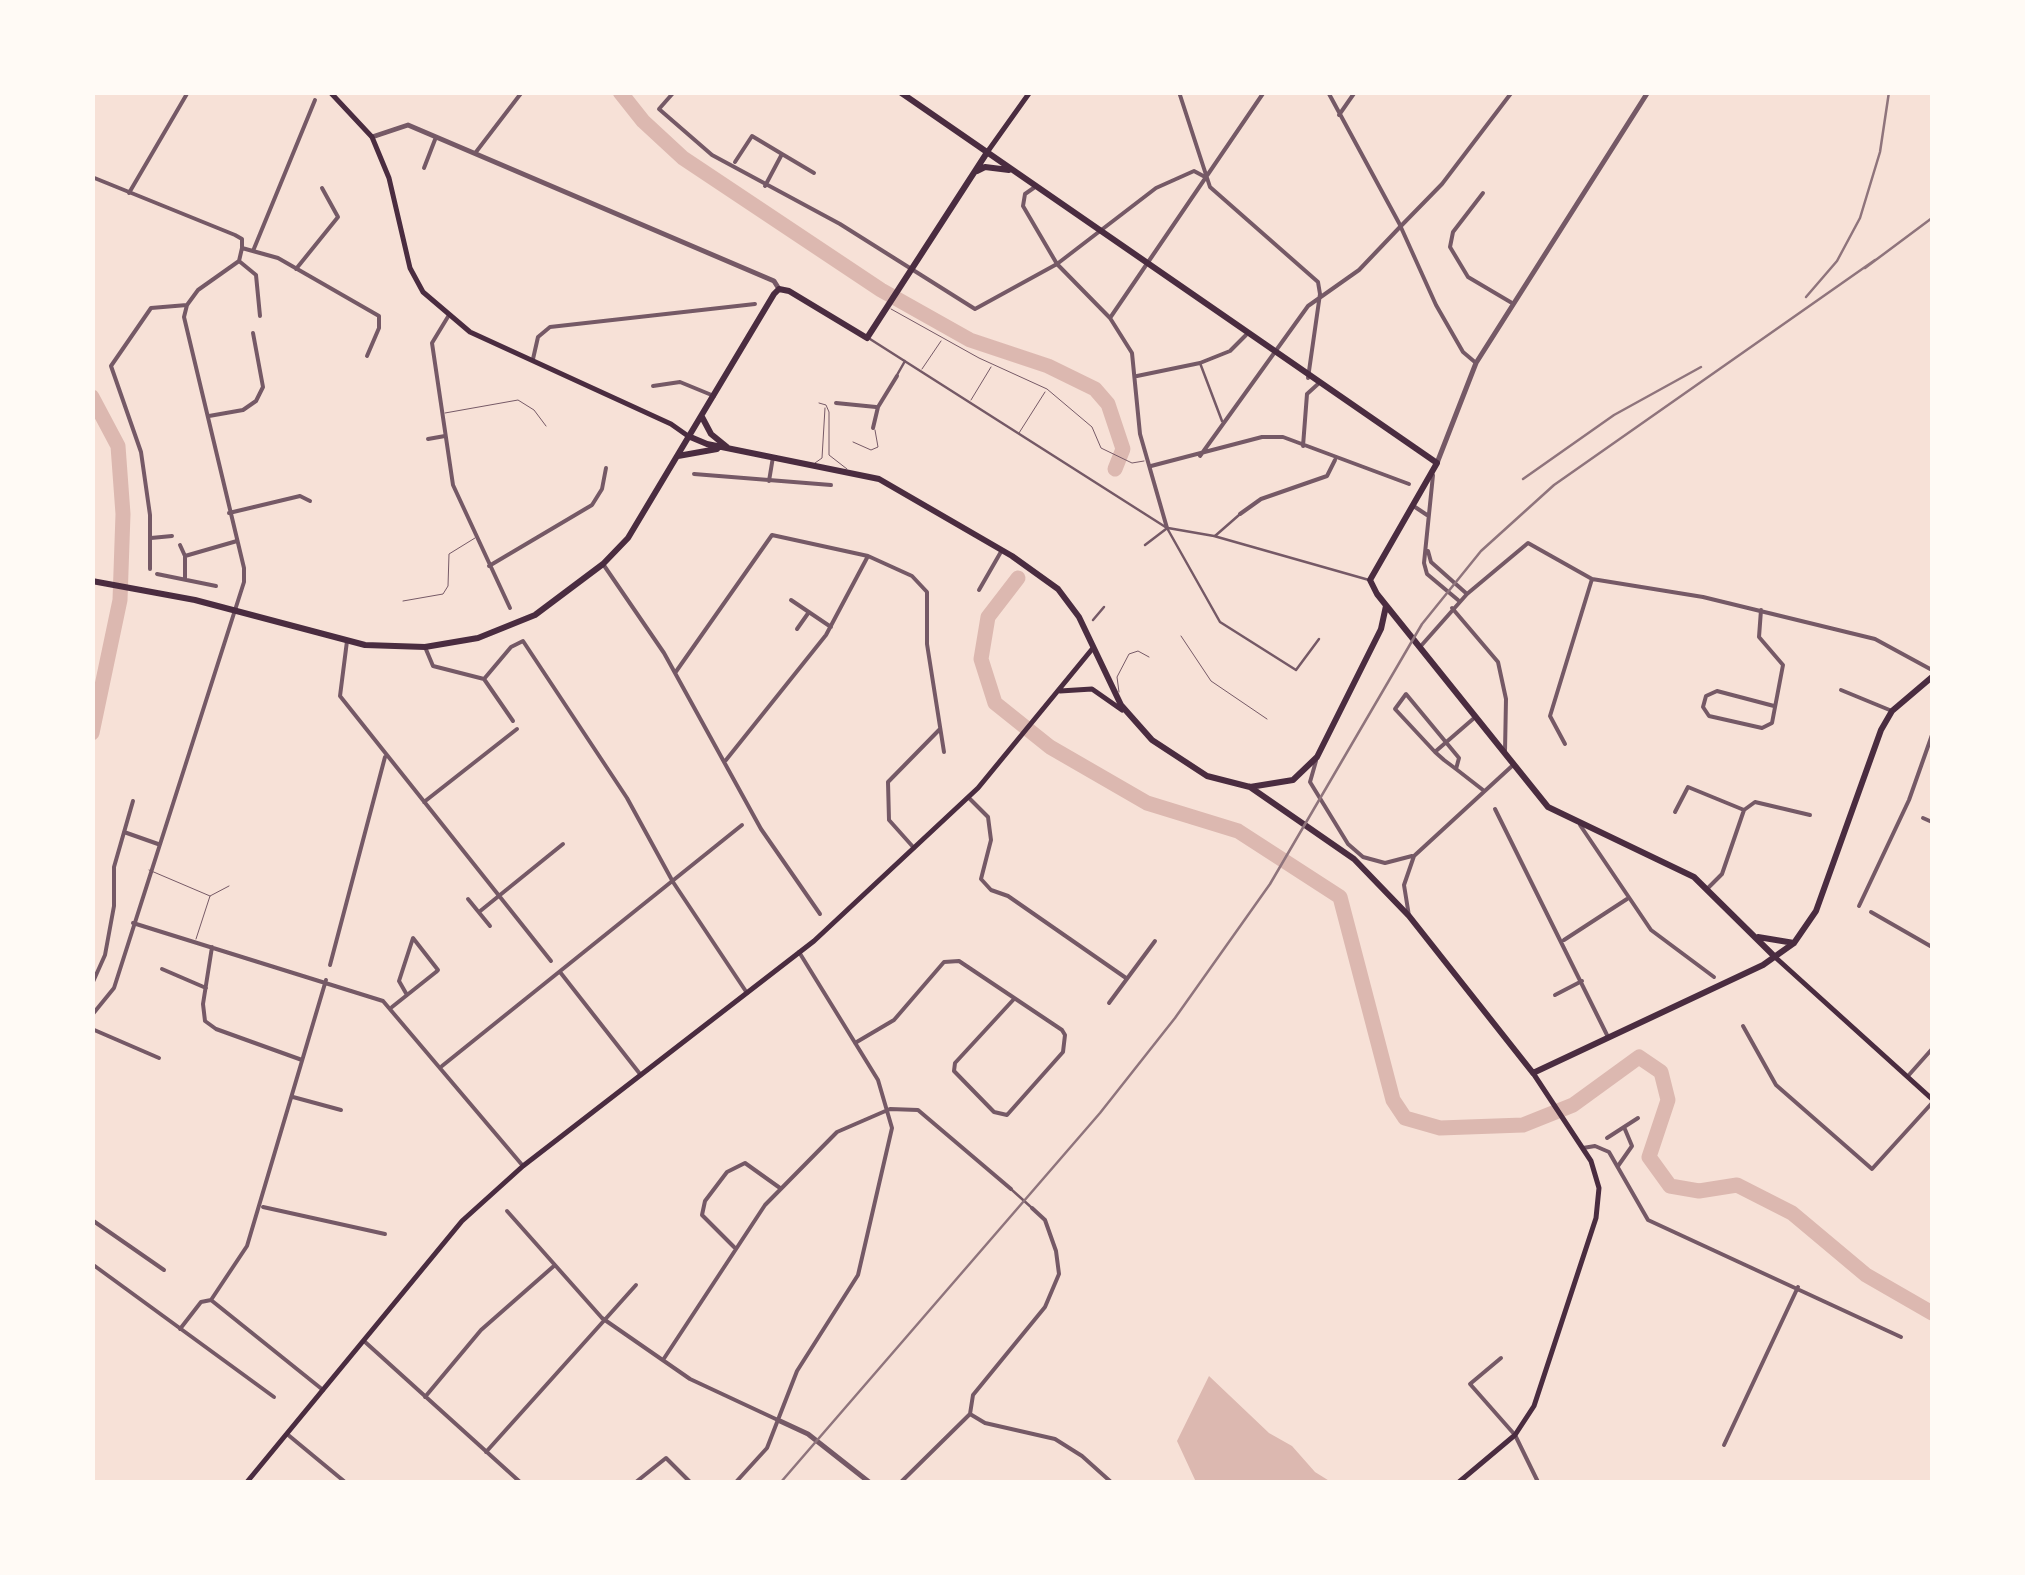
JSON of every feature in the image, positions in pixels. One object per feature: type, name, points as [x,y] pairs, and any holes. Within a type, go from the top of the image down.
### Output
[{"type":"main road","points":[[330,92],[372,137],[389,178],[410,268],[423,292],[470,332],[688,436],[728,448],[850,470],[899,486],[1058,589],[1079,617],[1130,717]]},
{"type":"main road","points":[[900,92],[1270,352],[1438,463],[1370,580],[1473,719],[1548,807],[1694,877],[1708,888],[1775,957],[1932,1101]]},
{"type":"main road","points":[[92,582],[151,592],[347,640],[425,648],[478,638],[535,615],[603,564],[628,538],[779,289],[789,290],[868,338],[1030,92]]},
{"type":"main road","points":[[976,172],[985,167],[1011,170]]},
{"type":"main road","points":[[702,416],[711,434],[728,448]]},
{"type":"main road","points":[[678,456],[728,448]]},
{"type":"main road","points":[[1250,787],[1294,780],[1317,756],[1381,630],[1386,606]]},
{"type":"main road","points":[[247,1482],[462,1221],[523,1166],[799,952],[914,848],[969,798],[1093,648]]},
{"type":"main road","points":[[1533,1073],[1775,957],[1794,943],[1816,911],[1892,711],[1932,674]]},
{"type":"main road","points":[[1058,691],[1092,689],[1189,767],[1250,787],[1354,859],[1410,916],[1533,1073],[1582,1148],[1598,1188],[1596,1218],[1548,1370],[1534,1406],[1515,1435],[1460,1482]]},
{"type":"main road","points":[[1753,934],[1794,943]]},
{"type":"street","points":[[129,192],[188,92]]},
{"type":"street","points":[[475,153],[522,92]]},
{"type":"street","points":[[674,92],[659,108],[712,155],[840,224],[974,309],[1057,264],[1156,188],[1194,171],[1207,178]]},
{"type":"street","points":[[1179,92],[1210,187],[1318,282],[1320,294],[1308,378]]},
{"type":"street","points":[[1110,318],[1264,92]]},
{"type":"street","points":[[1328,92],[1459,346],[1476,363]]},
{"type":"street","points":[[1339,115],[1355,92]]},
{"type":"street","points":[[1200,456],[1270,352],[1320,294],[1359,270],[1442,184],[1512,92]]},
{"type":"street","points":[[1438,463],[1476,363],[1648,92]]},
{"type":"street","points":[[252,251],[315,100]]},
{"type":"street","points":[[372,137],[408,125],[774,282],[779,289]]},
{"type":"street","points":[[735,162],[752,136],[814,173]]},
{"type":"street","points":[[424,168],[436,137]]},
{"type":"street","points":[[765,186],[782,154]]},
{"type":"street","points":[[92,178],[242,239],[239,261],[198,290],[184,317],[244,582],[114,988],[92,1015]]},
{"type":"street","points":[[1035,187],[1024,194],[1023,206],[1057,264],[1110,318],[1132,353],[1140,434],[1167,528],[1220,622],[1296,670],[1319,639]]},
{"type":"street","points":[[296,268],[338,216],[322,188]]},
{"type":"street","points":[[1483,193],[1453,232],[1450,247],[1468,277],[1513,304]]},
{"type":"street","points":[[242,248],[296,268],[382,321],[392,323]]},
{"type":"street","points":[[239,261],[256,275],[260,316]]},
{"type":"street","points":[[533,361],[538,337],[550,326],[755,304]]},
{"type":"street","points":[[150,569],[151,538],[142,452],[111,366],[151,308],[187,305]]},
{"type":"street","points":[[449,315],[432,343],[453,485],[510,608]]},
{"type":"street","points":[[367,356],[382,321]]},
{"type":"street","points":[[206,416],[243,410],[256,401],[262,387],[253,334]]},
{"type":"street","points":[[1137,376],[1230,351],[1246,335]]},
{"type":"street","points":[[868,338],[1167,528],[1214,536],[1370,580]]},
{"type":"street","points":[[874,428],[878,407],[906,362]]},
{"type":"street","points":[[1200,362],[1223,422]]},
{"type":"street","points":[[653,386],[680,382],[714,396]]},
{"type":"street","points":[[1303,446],[1308,394],[1318,384]]},
{"type":"street","points":[[836,403],[878,407]]},
{"type":"street","points":[[428,439],[444,436]]},
{"type":"street","points":[[1150,464],[1200,456],[1262,437],[1283,437],[1336,460],[1409,484]]},
{"type":"street","points":[[769,480],[773,457]]},
{"type":"street","points":[[1214,536],[1261,499],[1327,476],[1336,460]]},
{"type":"street","points":[[489,566],[592,505],[602,489],[606,468]]},
{"type":"street","points":[[694,474],[831,485]]},
{"type":"street","points":[[1433,476],[1424,562],[1427,574],[1459,602]]},
{"type":"street","points":[[229,513],[300,496],[310,501]]},
{"type":"street","points":[[1415,506],[1422,508],[1428,520]]},
{"type":"street","points":[[1145,545],[1167,528]]},
{"type":"street","points":[[675,673],[772,535],[868,556],[912,576],[927,592],[927,644],[944,752]]},
{"type":"street","points":[[151,538],[172,536]]},
{"type":"street","points":[[185,556],[237,541]]},
{"type":"street","points":[[1420,646],[1466,594],[1528,543],[1592,579],[1761,610],[1875,639],[1922,660],[1932,674]]},
{"type":"street","points":[[180,546],[185,556],[185,578]]},
{"type":"street","points":[[1427,547],[1431,562],[1466,594]]},
{"type":"street","points":[[979,590],[1002,550]]},
{"type":"street","points":[[726,760],[795,678],[831,627],[868,556]]},
{"type":"street","points":[[603,564],[675,673],[760,828],[820,914]]},
{"type":"street","points":[[156,574],[216,586]]},
{"type":"street","points":[[1565,744],[1550,716],[1592,579]]},
{"type":"street","points":[[791,600],[831,627]]},
{"type":"street","points":[[1093,620],[1104,607]]},
{"type":"street","points":[[1452,608],[1498,662],[1506,699],[1504,757]]},
{"type":"street","points":[[1761,610],[1759,637],[1784,665],[1772,723],[1762,728],[1709,716],[1703,707],[1706,696],[1717,691],[1774,706]]},
{"type":"street","points":[[797,629],[808,612]]},
{"type":"street","points":[[347,640],[340,696],[385,758],[551,960]]},
{"type":"street","points":[[484,679],[511,647],[523,641],[627,798],[673,882],[747,993]]},
{"type":"street","points":[[425,648],[433,666],[484,679],[514,721]]},
{"type":"street","points":[[1842,690],[1892,711]]},
{"type":"street","points":[[1456,770],[1459,758],[1406,694],[1394,706],[1456,770],[1484,790]]},
{"type":"street","points":[[1436,751],[1473,719]]},
{"type":"street","points":[[424,802],[517,729]]},
{"type":"street","points":[[914,848],[889,820],[888,782],[940,729]]},
{"type":"street","points":[[1859,906],[1909,800],[1932,734]]},
{"type":"street","points":[[1317,756],[1310,782],[1348,844],[1363,857],[1384,863],[1414,856]]},
{"type":"street","points":[[330,965],[385,758]]},
{"type":"street","points":[[1410,916],[1404,885],[1414,856],[1512,766]]},
{"type":"street","points":[[1675,812],[1688,786],[1744,810]]},
{"type":"street","points":[[969,798],[988,817],[992,840],[982,879],[991,890],[1008,896],[1126,978]]},
{"type":"street","points":[[92,984],[105,955],[122,832],[133,801]]},
{"type":"street","points":[[1708,888],[1722,874],[1744,810],[1755,802],[1810,815]]},
{"type":"street","points":[[1495,808],[1564,941],[1608,1037]]},
{"type":"street","points":[[1922,818],[1932,822]]},
{"type":"street","points":[[441,1067],[742,825]]},
{"type":"street","points":[[1580,825],[1651,930],[1714,977]]},
{"type":"street","points":[[122,832],[158,844]]},
{"type":"street","points":[[479,912],[563,844]]},
{"type":"street","points":[[468,899],[490,926]]},
{"type":"street","points":[[1564,941],[1627,899]]},
{"type":"street","points":[[1871,912],[1932,947]]},
{"type":"street","points":[[133,923],[326,980],[371,995],[392,1008],[523,1166]]},
{"type":"street","points":[[392,1008],[438,970],[413,938],[399,981],[407,995]]},
{"type":"street","points":[[1109,1002],[1155,941]]},
{"type":"street","points":[[212,946],[205,1021],[216,1029],[304,1060]]},
{"type":"street","points":[[736,1482],[766,1448],[798,1371],[858,1275],[890,1144],[890,1108],[799,952]]},
{"type":"street","points":[[855,1043],[894,1020],[950,960],[959,960],[1062,1030],[1067,1042],[1063,1052],[1010,1114],[1003,1116],[957,1078],[954,1067],[1014,999]]},
{"type":"street","points":[[162,968],[206,988]]},
{"type":"street","points":[[560,972],[641,1075]]},
{"type":"street","points":[[211,1300],[213,1291],[247,1246],[326,980]]},
{"type":"street","points":[[1555,995],[1582,981]]},
{"type":"street","points":[[1743,1026],[1776,1085],[1872,1169],[1932,1101]]},
{"type":"street","points":[[92,1028],[159,1058]]},
{"type":"street","points":[[1908,1076],[1932,1049]]},
{"type":"street","points":[[293,1097],[340,1110]]},
{"type":"street","points":[[663,1360],[735,1248],[780,1188],[837,1132],[890,1108],[918,1110],[1045,1220],[1060,1274],[1045,1307],[973,1395],[970,1414],[901,1482]]},
{"type":"street","points":[[1608,1138],[1638,1118]]},
{"type":"street","points":[[1618,1166],[1632,1146],[1624,1127]]},
{"type":"street","points":[[1582,1148],[1595,1146],[1609,1152],[1648,1220],[1901,1337]]},
{"type":"street","points":[[735,1248],[708,1226],[702,1215],[705,1201],[736,1164],[756,1167],[780,1188]]},
{"type":"street","points":[[260,1207],[385,1234]]},
{"type":"street","points":[[507,1211],[602,1318],[690,1380],[808,1434],[869,1482]]},
{"type":"street","points":[[92,1220],[164,1270]]},
{"type":"street","points":[[92,1264],[274,1398]]},
{"type":"street","points":[[425,1397],[481,1330],[555,1265]]},
{"type":"street","points":[[486,1452],[602,1318],[636,1285]]},
{"type":"street","points":[[1724,1445],[1798,1287]]},
{"type":"street","points":[[180,1328],[201,1302],[211,1300]]},
{"type":"street","points":[[211,1300],[323,1390]]},
{"type":"street","points":[[364,1341],[520,1482]]},
{"type":"street","points":[[1501,1358],[1470,1384],[1515,1435],[1538,1482]]},
{"type":"street","points":[[970,1414],[985,1423],[1055,1439],[1082,1456],[1110,1482]]},
{"type":"street","points":[[286,1433],[345,1482]]},
{"type":"street","points":[[636,1482],[666,1458],[690,1482]]},
{"type":"lane","points":[[889,306],[1047,389],[1092,427],[1101,448],[1132,463],[1150,464]]},
{"type":"lane","points":[[921,371],[944,338]]},
{"type":"lane","points":[[970,402],[993,364]]},
{"type":"lane","points":[[1018,434],[1047,389]]},
{"type":"lane","points":[[442,414],[518,400],[534,410],[546,426]]},
{"type":"lane","points":[[819,403],[836,403]]},
{"type":"lane","points":[[829,412],[836,403]]},
{"type":"lane","points":[[826,404],[829,455],[850,470]]},
{"type":"lane","points":[[814,464],[822,458],[826,404]]},
{"type":"lane","points":[[853,442],[871,450],[878,447],[874,428]]},
{"type":"lane","points":[[403,601],[444,594],[449,583],[449,554],[475,538]]},
{"type":"lane","points":[[1181,636],[1211,681],[1267,719]]},
{"type":"lane","points":[[1121,705],[1118,678],[1124,661],[1138,651],[1149,656]]},
{"type":"lane","points":[[149,870],[210,896]]},
{"type":"lane","points":[[196,942],[210,896],[229,886]]},
{"type":"shaded area","points":[[1209,1376],[1269,1433],[1292,1446],[1315,1472],[1331,1482],[1196,1482],[1177,1441]]},
{"type":"waterway","points":[[620,92],[643,121],[683,158],[881,290],[970,340],[1048,366],[1095,389],[1108,404],[1123,449],[1115,469]]},
{"type":"waterway","points":[[92,397],[118,446],[123,514],[120,600],[92,733]]},
{"type":"waterway","points":[[1018,578],[988,617],[981,659],[995,703],[1050,747],[1147,803],[1238,831],[1340,897],[1393,1100],[1405,1118],[1440,1128],[1523,1125],[1573,1105],[1639,1057],[1661,1072],[1668,1100],[1649,1157],[1670,1186],[1699,1191],[1737,1185],[1792,1213],[1866,1275],[1932,1313]]},
{"type":"railway","points":[[1806,297],[1837,261],[1860,218],[1880,152],[1889,92]]},
{"type":"railway","points":[[1865,268],[1932,218]]},
{"type":"railway","points":[[781,1482],[1100,1113],[1175,1018],[1270,884],[1422,624],[1481,551],[1554,485],[1875,260]]},
{"type":"railway","points":[[1523,479],[1614,415],[1701,367]]}]
